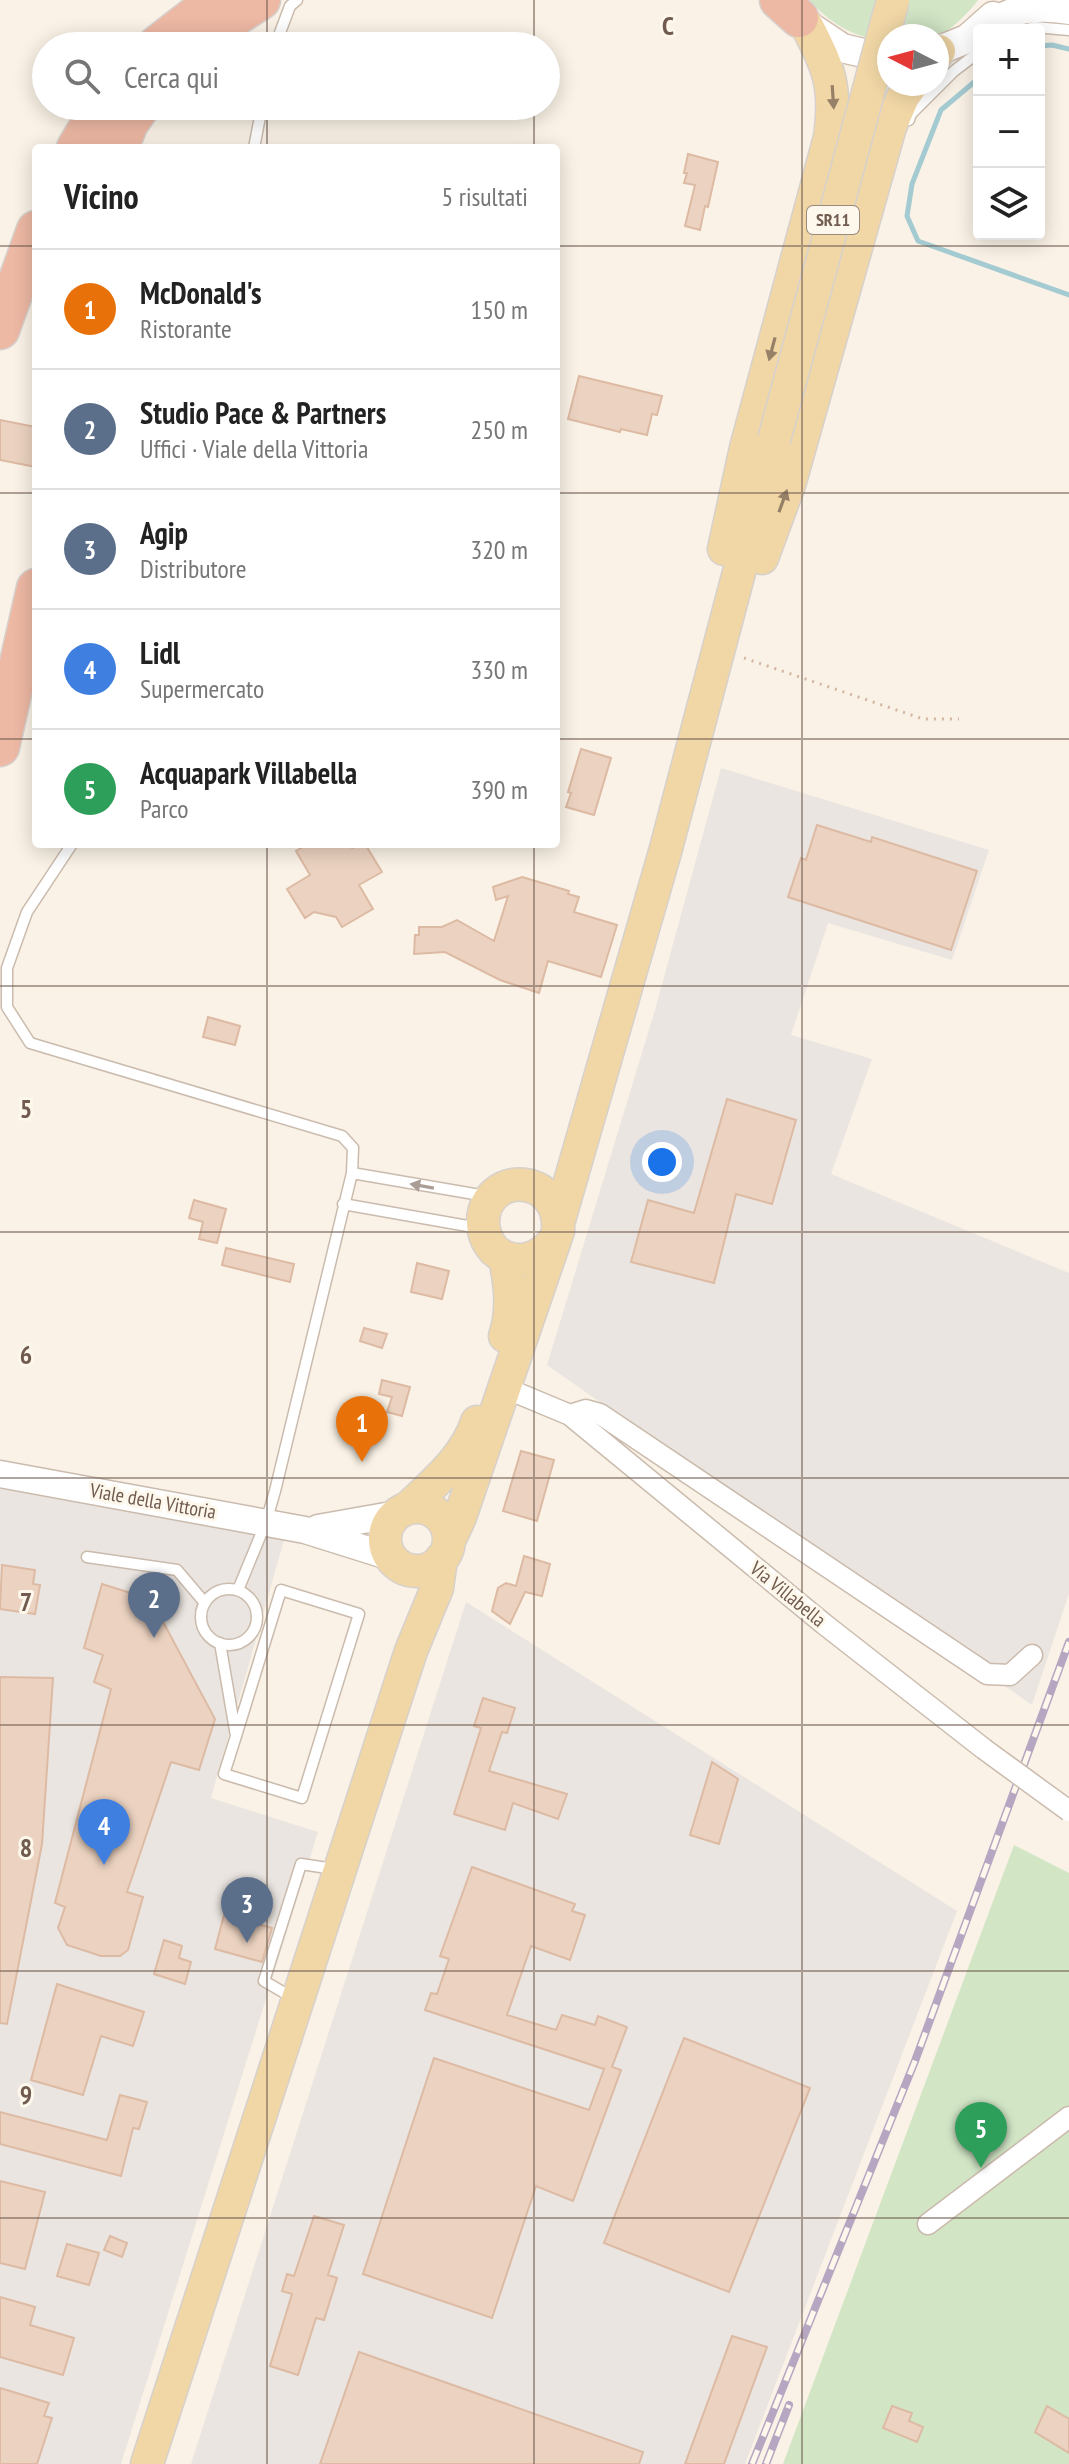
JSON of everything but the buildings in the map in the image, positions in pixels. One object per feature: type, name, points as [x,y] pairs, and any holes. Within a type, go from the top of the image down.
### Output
[{"type":"highway","points":[[173,32],[215,0]]},
{"type":"highway","points":[[189,30],[213,31],[261,0]]},
{"type":"highway","points":[[78,144],[93,120]]},
{"type":"highway","points":[[121,144],[131,120]]},
{"type":"highway","points":[[0,330],[32,241]]},
{"type":"highway","points":[[0,675],[32,581]]},
{"type":"highway","points":[[0,747],[32,606]]},
{"type":"main road","name":"SR11","points":[[706,699],[893,0]]},
{"type":"main road","points":[[960,44],[1000,10],[1005,0]]},
{"type":"main road","points":[[960,44],[1008,13],[1032,7],[1069,10]]},
{"type":"main road","points":[[792,10],[842,48],[877,56]]},
{"type":"main road","points":[[706,699],[710,631],[746,448],[832,124],[830,74],[792,10]]},
{"type":"main road","points":[[394,1561],[406,1569],[425,1570],[445,1550],[460,1517],[556,1230],[706,699],[823,392],[890,127],[904,96]]},
{"type":"main road","points":[[522,1184],[547,1169],[586,1120]]},
{"type":"main road","points":[[522,1184],[543,1191],[557,1209],[556,1230],[547,1250],[538,1256],[516,1260],[495,1250],[483,1229],[486,1206],[492,1197],[511,1185],[522,1184]]},
{"type":"main road","points":[[411,1651],[414,1619],[411,1602],[385,1539],[386,1530],[402,1511],[446,1473],[474,1431],[509,1325],[512,1295],[505,1257]]},
{"type":"main road","points":[[147,2464],[411,1651],[437,1588],[445,1550],[445,1524],[425,1508],[402,1511]]},
{"type":"street","name":"Via Villabella","points":[[503,1387],[570,1415],[824,1624],[1069,1811]]},
{"type":"street","points":[[570,1415],[586,1410],[600,1414],[987,1674],[1010,1675],[1032,1655]]},
{"type":"street","name":"Viale della Vittoria","points":[[0,1474],[305,1530],[394,1561]]},
{"type":"street","name":"Viale della Vittoria","points":[[305,1530],[354,1523],[402,1511]]},
{"type":"street","points":[[928,2224],[1069,2117]]},
{"type":"lane","points":[[280,32],[290,6],[297,0]]},
{"type":"lane","points":[[1045,28],[1069,30]]},
{"type":"lane","points":[[902,136],[911,114],[954,71],[960,44]]},
{"type":"lane","points":[[255,144],[260,120]]},
{"type":"lane","points":[[69,848],[27,912],[7,968],[7,1007],[30,1043],[342,1136],[353,1148],[352,1173],[266,1522],[238,1590]]},
{"type":"lane","points":[[352,1173],[492,1197]]},
{"type":"lane","points":[[343,1204],[483,1229]]},
{"type":"lane","points":[[87,1557],[177,1570],[205,1603]]},
{"type":"lane","points":[[238,1590],[250,1598],[257,1612],[254,1630],[247,1638],[230,1645],[220,1643],[205,1631],[202,1612],[205,1603],[219,1591],[238,1590]]},
{"type":"lane","points":[[281,1590],[359,1614],[302,1798],[224,1774],[236,1736],[281,1590]]},
{"type":"lane","points":[[257,1612],[273,1617]]},
{"type":"lane","points":[[220,1643],[236,1736]]},
{"type":"path","points":[[725,652],[923,719],[959,719]]},
{"type":"shaded area","points":[[721,768],[989,850],[952,960],[828,923],[791,1035],[872,1059],[831,1174],[1069,1273],[1069,1594],[1032,1705],[547,1365],[655,1010]]},
{"type":"shaded area","points":[[0,1488],[284,1540],[211,1798],[318,1832],[121,2464],[0,2464]]},
{"type":"shaded area","points":[[466,1602],[957,1911],[745,2464],[191,2464]]},
{"type":"green space","points":[[809,0],[978,0],[949,29],[949,24],[877,24],[877,40],[842,27]]},
{"type":"green space","points":[[1014,1845],[1069,1873],[1069,2464],[783,2464]]},
{"type":"waterway","points":[[1045,46],[1069,49]]},
{"type":"waterway","points":[[973,83],[941,110],[912,184],[907,216],[918,241],[1069,295]]},
{"type":"railway","points":[[752,2464],[915,2061],[1069,1642]]},
{"type":"railway","points":[[766,2464],[789,2405]]},
{"type":"place","name":"McDonald's","points":[[362,1462]]},
{"type":"place","name":"Studio Pace & Partners","points":[[154,1638]]},
{"type":"place","name":"Lidl","points":[[104,1865]]},
{"type":"place","name":"Agip","points":[[247,1943]]},
{"type":"place","name":"Acquapark Villabella","points":[[981,2168]]}]
